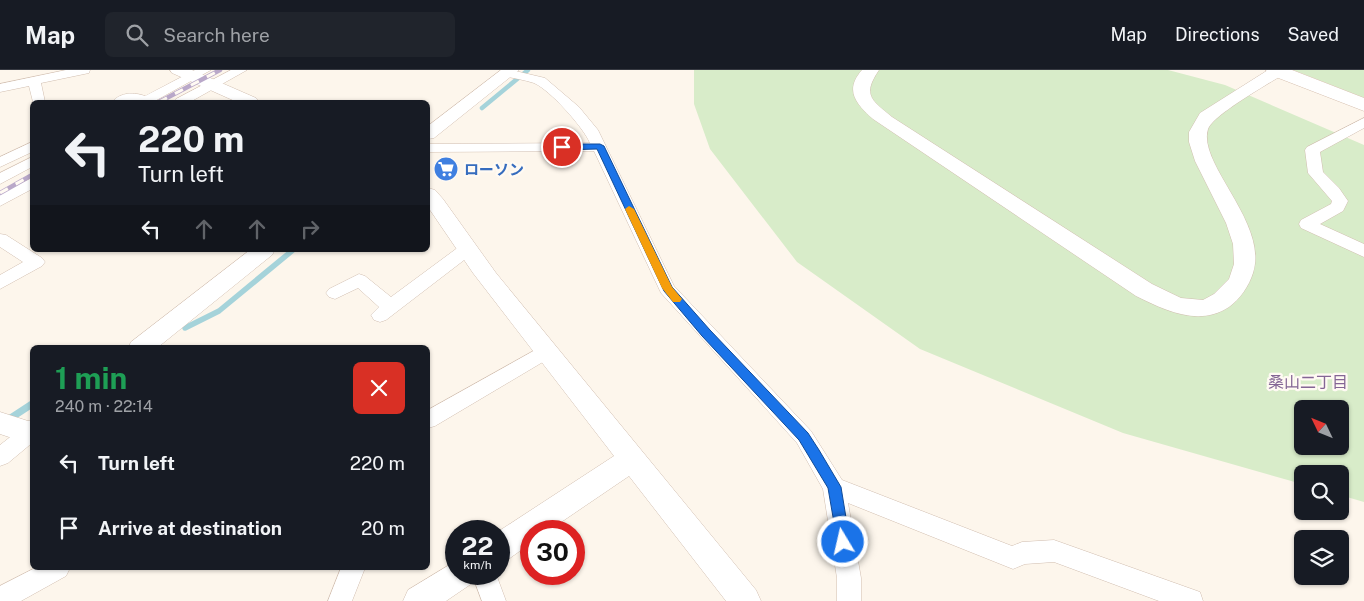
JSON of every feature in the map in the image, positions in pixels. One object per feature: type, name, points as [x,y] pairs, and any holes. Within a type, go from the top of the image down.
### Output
[{"type":"main road","points":[[1276,70],[1364,104]]},
{"type":"street","points":[[0,88],[84,70]]},
{"type":"street","points":[[185,100],[241,70]]},
{"type":"street","points":[[870,70],[864,76],[860,87],[868,106],[886,121],[1144,290],[1169,303],[1193,309],[1214,306],[1228,296],[1240,283],[1245,270],[1246,254],[1240,231],[1204,159],[1198,141],[1199,129],[1206,117],[1276,70]]},
{"type":"street","points":[[430,132],[509,71],[540,81],[574,110],[593,133],[600,146],[667,288],[706,333],[804,436],[834,487],[849,578],[848,601]]},
{"type":"street","points":[[149,100],[192,72],[212,86],[245,100]]},
{"type":"street","points":[[34,81],[39,100]]},
{"type":"street","points":[[124,100],[133,96],[142,100]]},
{"type":"street","points":[[1364,122],[1312,150],[1316,173],[1340,200],[1337,207],[1307,224],[1364,251]]},
{"type":"street","points":[[430,148],[600,146]]},
{"type":"street","points":[[0,163],[30,147]]},
{"type":"street","points":[[0,179],[30,163]]},
{"type":"street","points":[[0,201],[30,184]]},
{"type":"street","points":[[430,196],[440,208],[466,250],[745,601]]},
{"type":"street","points":[[0,239],[36,262],[0,283]]},
{"type":"street","points":[[335,293],[359,280],[386,311],[466,250]]},
{"type":"street","points":[[144,345],[261,252]]},
{"type":"street","points":[[430,419],[546,351]]},
{"type":"street","points":[[0,457],[18,428]]},
{"type":"street","points":[[510,541],[632,459]]},
{"type":"street","points":[[834,487],[1013,558],[1022,553],[1054,551],[1191,601]]},
{"type":"street","points":[[0,599],[54,570]]},
{"type":"street","points":[[340,601],[352,570]]},
{"type":"street","points":[[419,601],[445,584]]},
{"type":"street","points":[[488,585],[494,601]]},
{"type":"green space","points":[[694,70],[1168,70],[1225,85],[1364,145],[1364,502],[1349,498],[1349,465],[1294,465],[1294,482],[1123,433],[920,349],[797,262],[710,149],[694,104]]},
{"type":"green space","points":[[1293,70],[1364,70],[1364,98]]},
{"type":"waterway","points":[[482,108],[528,70]]},
{"type":"waterway","points":[[185,328],[219,311],[291,252]]},
{"type":"waterway","points":[[0,425],[30,405]]},
{"type":"railway","points":[[163,100],[220,70]]},
{"type":"railway","points":[[0,193],[30,176]]},
{"type":"slow traffic","points":[[629,209],[667,288],[677,299]]},
{"type":"place","name":"ローソン","points":[[446,169]]},
{"type":"district","name":"桑山二丁目","points":[[1308,382]]},
{"type":"route","points":[[562,147],[600,146],[667,288],[706,333],[804,436],[834,487],[843,542]]}]
